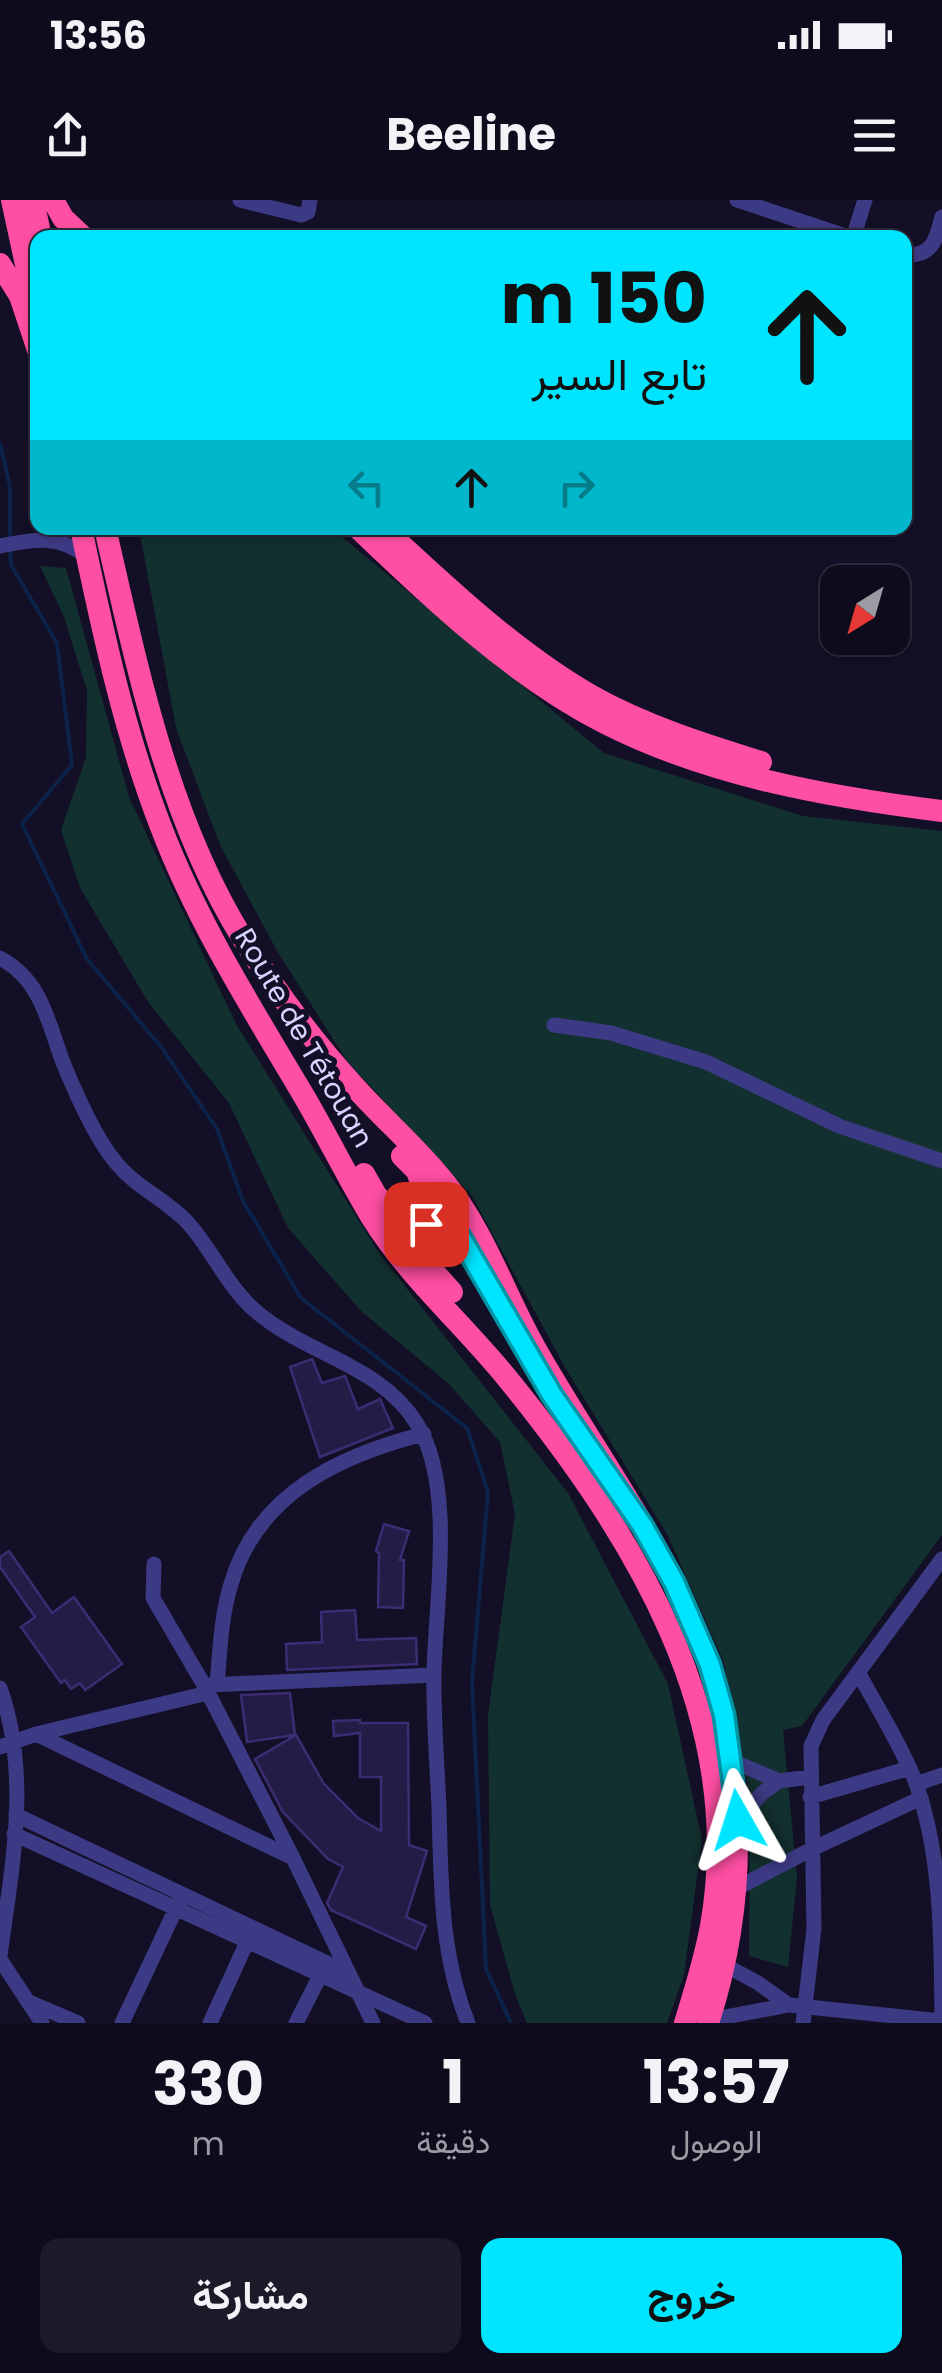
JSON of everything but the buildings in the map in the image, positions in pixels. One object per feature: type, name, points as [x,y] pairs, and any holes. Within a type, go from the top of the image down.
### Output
[{"type":"highway","points":[[12,200],[30,283]]},
{"type":"highway","points":[[32,200],[38,230]]},
{"type":"highway","points":[[59,204],[78,230]]},
{"type":"highway","points":[[0,264],[20,296],[30,326]]},
{"type":"highway","name":"Route de Tétouan","points":[[82,535],[145,782],[180,873],[220,954],[386,1239],[508,1379],[612,1522],[650,1584],[672,1630],[690,1679],[712,1775],[716,1878],[711,1924],[685,2023]]},
{"type":"highway","name":"Route de Tétouan","points":[[107,535],[171,778],[205,864],[244,940],[336,1065],[454,1194],[537,1351],[674,1582],[710,1665],[732,1761],[738,1820],[737,1888],[725,1965],[709,2021]]},
{"type":"highway","points":[[366,535],[489,644],[562,698],[602,721],[659,746],[776,782],[882,804],[942,811]]},
{"type":"highway","points":[[391,535],[517,644],[590,695],[640,720],[715,748],[882,804]]},
{"type":"highway","points":[[220,954],[294,1059],[376,1194],[394,1209],[413,1206],[423,1189],[416,1172],[314,1054],[244,940]]},
{"type":"highway","points":[[612,1522],[539,1399],[418,1252],[416,1238],[426,1224],[444,1222],[458,1233],[552,1395],[642,1525]]},
{"type":"street","points":[[246,201],[301,215],[308,212],[310,200]]},
{"type":"street","points":[[738,200],[828,230]]},
{"type":"street","points":[[855,230],[865,200]]},
{"type":"street","points":[[912,255],[919,256],[935,242],[942,217]]},
{"type":"street","points":[[13,543],[65,543],[87,557]]},
{"type":"street","points":[[0,958],[26,977],[36,990],[64,1065],[119,1167],[189,1223],[238,1294],[260,1315],[294,1338],[379,1383],[397,1398],[424,1434],[436,1474],[439,1507],[434,1675],[443,1927],[451,1971],[468,2023]]},
{"type":"street","points":[[554,1025],[611,1034],[706,1062],[839,1126],[942,1161]]},
{"type":"street","points":[[210,1688],[232,1582],[246,1548],[265,1518],[293,1491],[332,1465],[377,1446],[424,1434]]},
{"type":"street","points":[[154,1564],[153,1598],[210,1688],[373,2023]]},
{"type":"street","points":[[805,2015],[814,1928],[810,1756],[818,1729],[939,1570]]},
{"type":"street","points":[[725,1965],[805,2015],[942,2020],[941,1913],[935,1853],[910,1768],[858,1672]]},
{"type":"street","points":[[7,1744],[210,1688],[434,1675]]},
{"type":"street","points":[[0,1688],[7,1744],[18,1776],[1,1961],[42,2023]]},
{"type":"street","points":[[36,1734],[293,1858]]},
{"type":"street","points":[[732,1761],[780,1781],[810,1778]]},
{"type":"street","points":[[810,1797],[910,1768]]},
{"type":"street","points":[[737,1888],[942,1775]]},
{"type":"street","points":[[738,1820],[761,1794],[780,1781]]},
{"type":"street","points":[[16,1815],[180,1901],[247,1942],[425,2023]]},
{"type":"street","points":[[14,1834],[346,1972]]},
{"type":"street","points":[[122,2023],[180,1901]]},
{"type":"street","points":[[210,2023],[247,1942]]},
{"type":"street","points":[[296,2023],[320,1976]]},
{"type":"street","points":[[30,2003],[78,2023]]},
{"type":"street","points":[[709,2021],[788,2005]]},
{"type":"green space","points":[[140,535],[339,535],[604,753],[803,816],[942,831],[942,1535],[802,1726],[783,1730],[797,1877],[788,1967],[749,1956],[750,1798],[723,1660],[667,1534],[566,1369],[472,1196],[347,1061],[277,951],[220,845],[176,728]]},
{"type":"green space","points":[[40,566],[66,568],[129,797],[236,1024],[379,1253],[568,1493],[668,1684],[702,1840],[684,1975],[667,2023],[527,2023],[490,1905],[488,1715],[515,1514],[500,1442],[449,1384],[361,1311],[288,1228],[229,1103],[148,1002],[80,888],[61,830],[86,757],[87,691],[64,617]]},
{"type":"waterway","points":[[0,443],[10,487],[10,537]]},
{"type":"waterway","points":[[10,547],[11,565],[57,643],[72,765],[22,824],[87,959],[162,1048],[217,1129],[243,1201],[301,1298],[467,1428],[488,1492],[472,1682],[486,1969],[511,2023]]},
{"type":"route","points":[[426,1224],[444,1222],[458,1233],[552,1395],[642,1525],[674,1582],[710,1665],[724,1715],[738,1820]]}]
